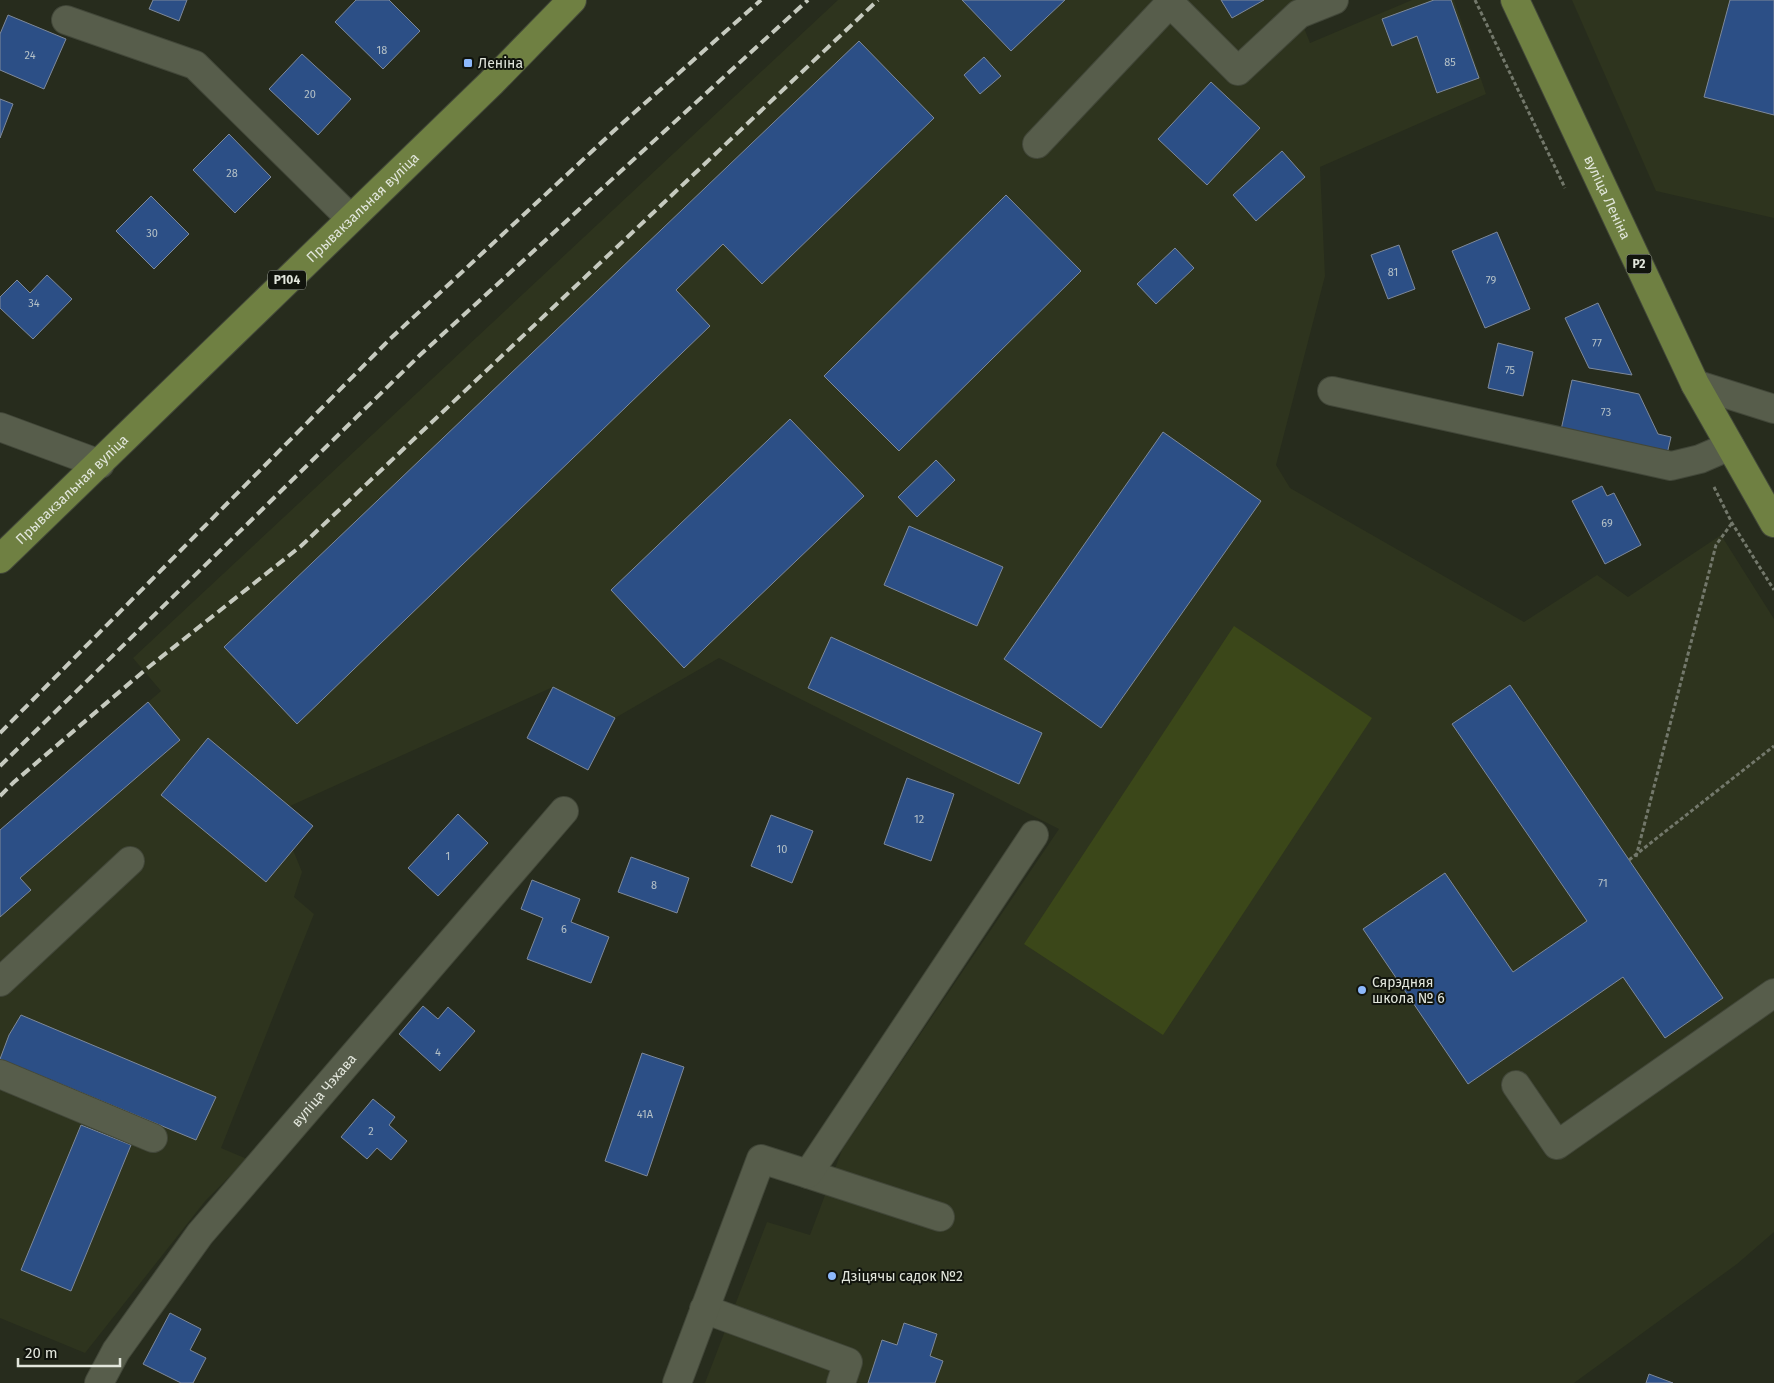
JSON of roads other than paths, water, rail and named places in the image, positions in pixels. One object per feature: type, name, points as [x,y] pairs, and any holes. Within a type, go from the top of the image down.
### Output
[{"type":"main road","name":"Прывакзальная вуліца","points":[[0,559],[491,83],[572,0]]},
{"type":"main road","name":"вуліца Леніна","points":[[1515,0],[1695,384],[1774,523]]},
{"type":"street","points":[[1037,144],[1170,3],[1238,71],[1299,14],[1334,0]]},
{"type":"street","points":[[66,20],[194,65],[350,218]]},
{"type":"street","points":[[1695,384],[1774,409]]},
{"type":"street","points":[[1332,391],[1671,466],[1700,460],[1730,446]]},
{"type":"street","points":[[0,427],[100,464]]},
{"type":"street","name":"вуліца Чэхава","points":[[99,1383],[116,1351],[200,1234],[564,810]]},
{"type":"street","points":[[808,1174],[1034,835]]},
{"type":"street","points":[[0,982],[130,861]]},
{"type":"street","points":[[1516,1085],[1558,1144],[1774,993]]},
{"type":"street","points":[[0,1074],[152,1138]]},
{"type":"street","points":[[677,1383],[761,1159],[940,1217]]},
{"type":"street","points":[[704,1309],[848,1362],[841,1383]]},
{"type":"railway","points":[[0,733],[390,339],[617,128],[761,0]]},
{"type":"railway","points":[[0,766],[420,355],[808,0]]},
{"type":"railway","points":[[0,796],[145,670],[301,546],[878,0]]},
{"type":"place","name":"Леніна","points":[[468,63]]},
{"type":"place","name":"Сярэдняя школа № 6","points":[[1362,990]]},
{"type":"place","name":"Дзіцячы садок №2","points":[[832,1276]]}]
